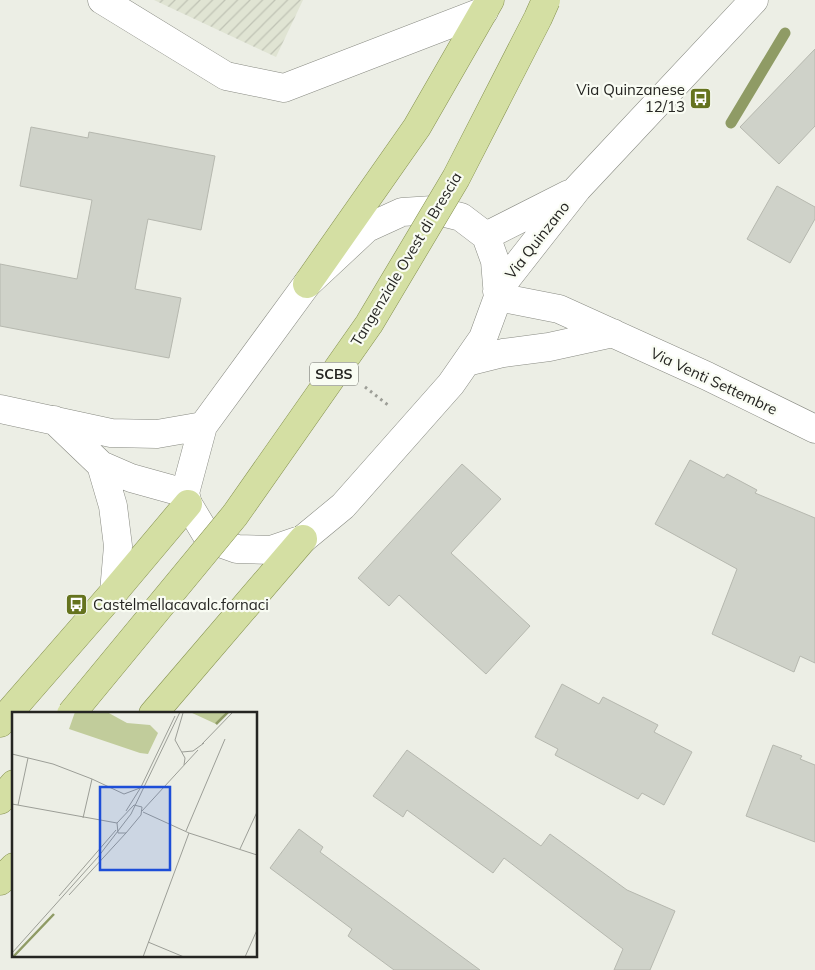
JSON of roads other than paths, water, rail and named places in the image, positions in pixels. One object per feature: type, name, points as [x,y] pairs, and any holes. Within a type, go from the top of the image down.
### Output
[{"type":"main road","name":"Tangenziale Ovest di Brescia","points":[[73,712],[235,515],[369,324],[456,178],[546,0]]},
{"type":"main road","points":[[307,284],[417,127],[487,6]]},
{"type":"main road","points":[[0,723],[114,592],[186,499]]},
{"type":"main road","points":[[155,712],[303,539]]},
{"type":"main road","points":[[0,800],[12,786]]},
{"type":"main road","points":[[0,881],[12,868]]},
{"type":"street","points":[[102,0],[226,76],[284,88],[487,6]]},
{"type":"street","name":"Via Quinzano","points":[[498,294],[577,189],[754,0]]},
{"type":"street","name":"Via Quinzano","points":[[486,236],[577,189]]},
{"type":"street","points":[[54,420],[101,465],[186,499],[209,539],[237,549],[271,550],[303,539],[343,506],[451,384],[483,338],[498,294],[495,261],[486,236],[461,217],[433,210],[402,212],[367,228],[307,284],[202,426],[186,499]]},
{"type":"street","name":"Via Venti Settembre","points":[[498,294],[559,309],[707,376],[815,430]]},
{"type":"street","points":[[466,362],[503,353],[549,347],[613,333]]},
{"type":"street","points":[[0,409],[111,432],[157,434],[202,426]]},
{"type":"street","points":[[101,465],[114,506],[118,546],[114,592]]},
{"type":"waterway","points":[[731,123],[785,33]]},
{"type":"place","name":"Via Quinzanese 12/13","points":[[701,98]]},
{"type":"place","name":"Castelmellacavalc.fornaci","points":[[77,604]]}]
